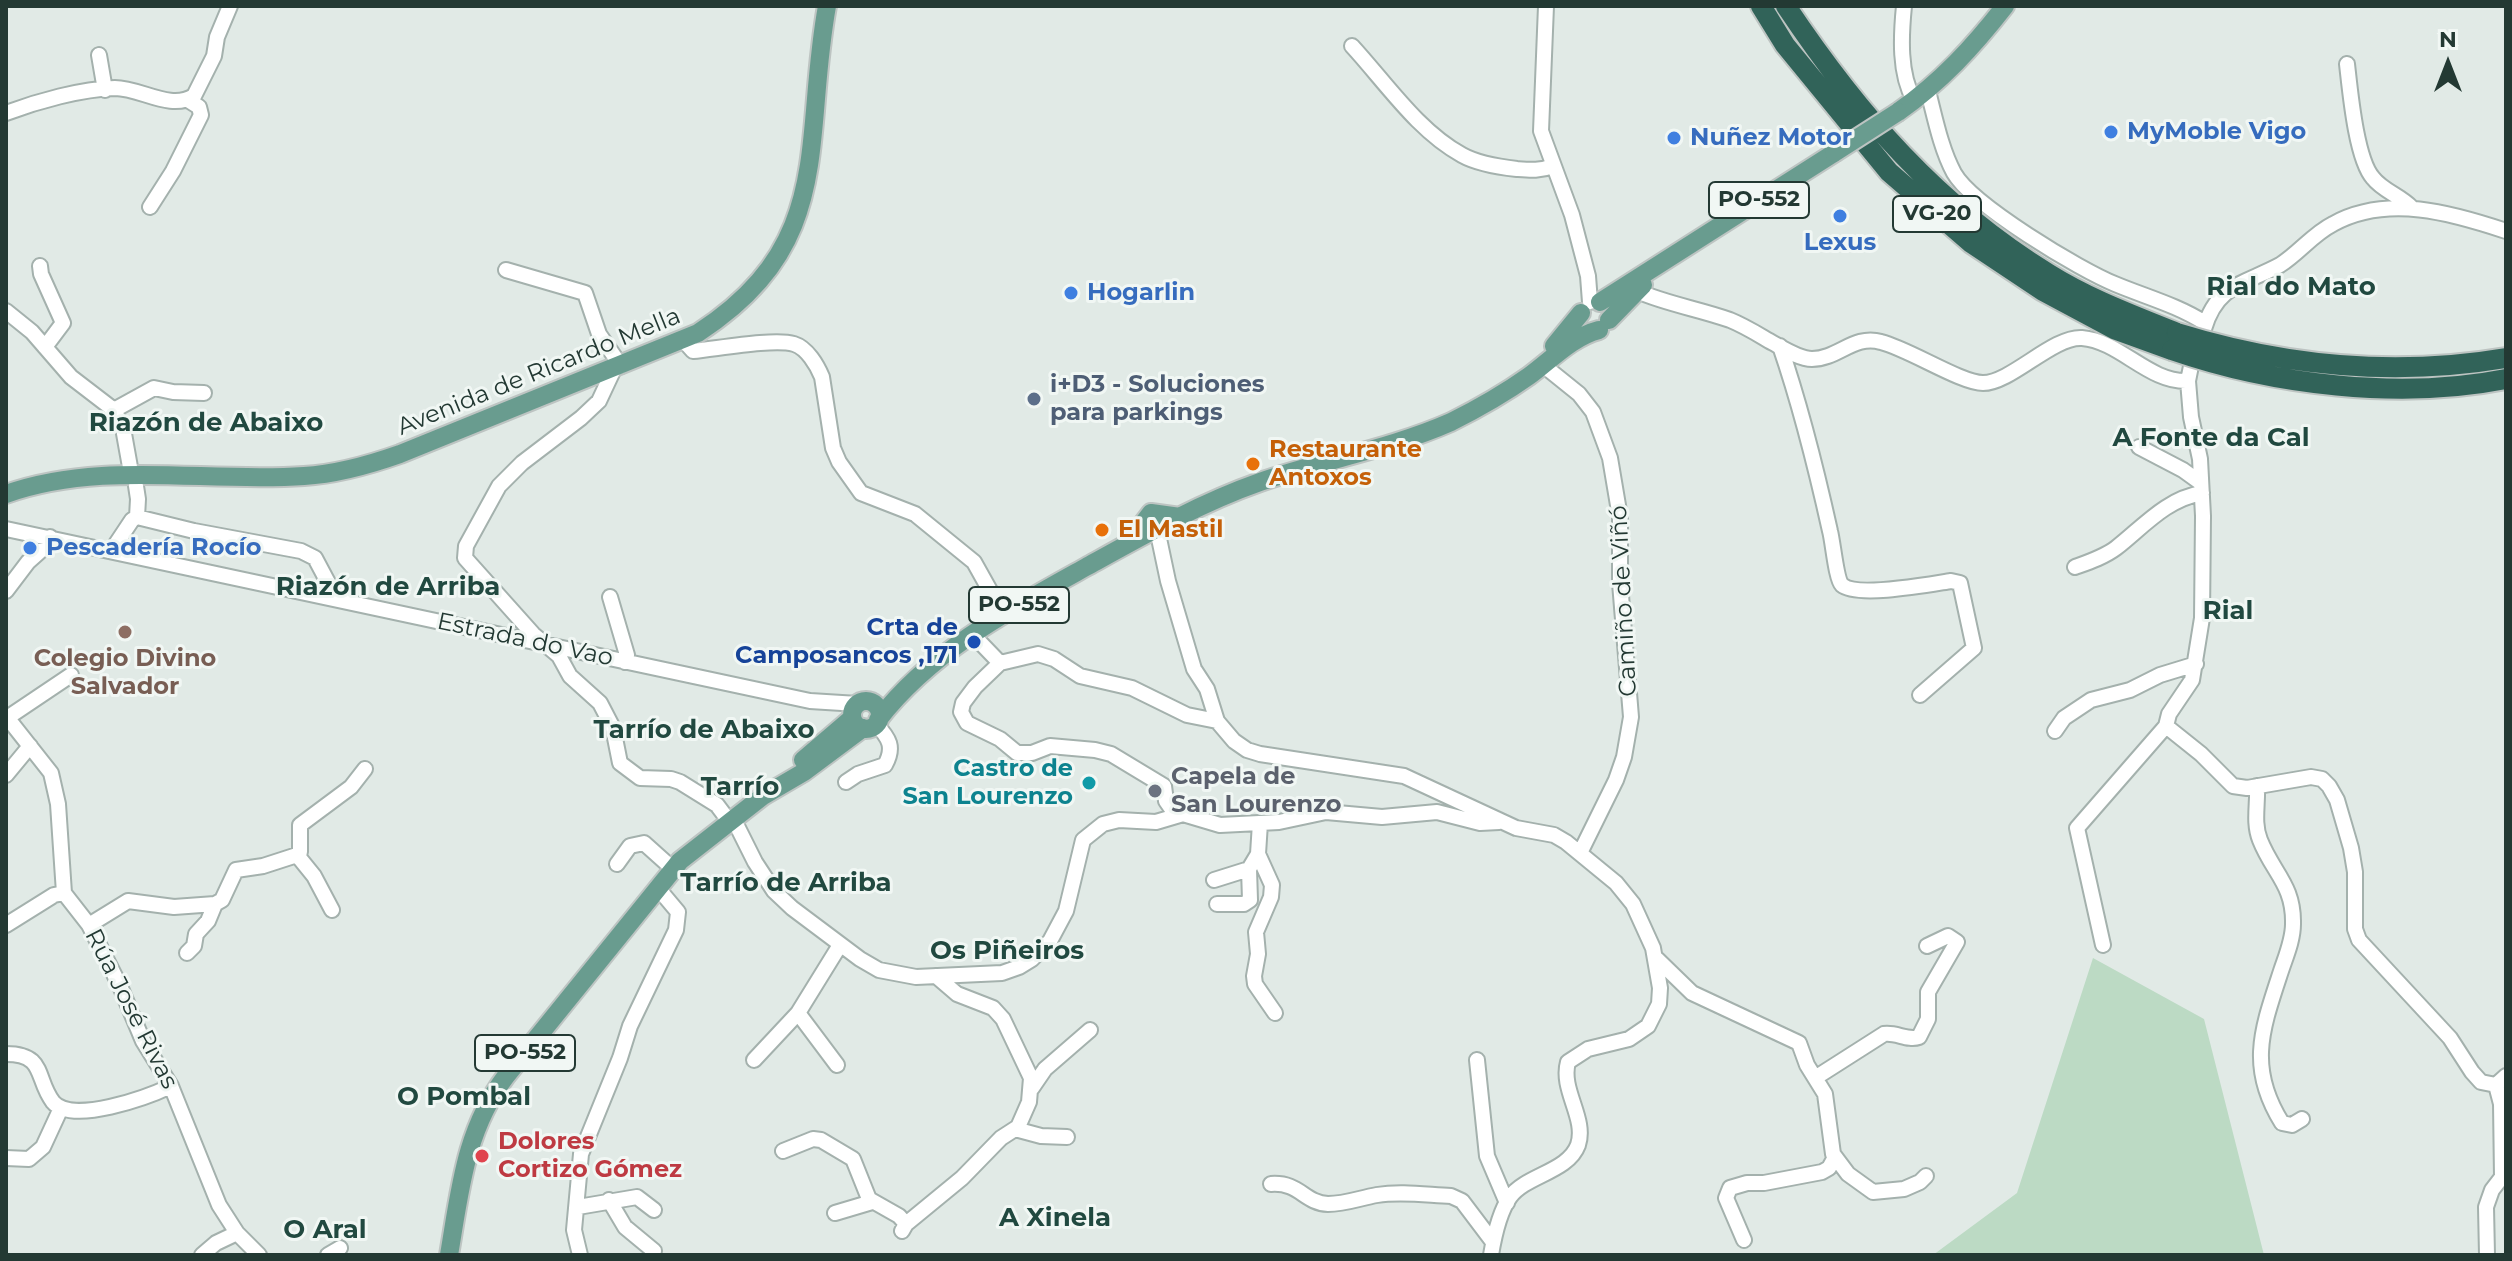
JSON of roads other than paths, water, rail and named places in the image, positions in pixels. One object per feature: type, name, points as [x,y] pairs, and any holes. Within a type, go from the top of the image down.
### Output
[{"type":"highway","points":[[1748,6],[1785,45]]},
{"type":"highway","name":"VG-20","points":[[1761,6],[1785,45],[1889,172],[1971,243],[2043,291],[2114,329],[2278,359],[2318,363],[2395,368],[2506,358]]},
{"type":"highway","name":"VG-20","points":[[1786,6],[1826,66],[1915,170],[1978,225],[2050,274],[2174,341],[2244,371],[2334,385],[2447,387],[2506,379]]},
{"type":"highway","points":[[1796,6],[1823,50],[1826,66]]},
{"type":"main road","name":"Avenida de Ricardo Mella","points":[[6,492],[65,478],[111,475],[304,476],[359,467],[684,341],[740,303],[759,283],[785,244],[804,195],[827,6]]},
{"type":"main road","name":"Avenida de Ricardo Mella","points":[[820,76],[838,6]]},
{"type":"main road","name":"PO-552","points":[[1505,390],[1539,361],[1591,306],[1921,96],[1969,50],[2005,6]]},
{"type":"main road","name":"PO-552","points":[[763,796],[834,732],[917,677],[1000,616],[1128,544],[1154,521],[1180,517],[1259,483],[1431,431],[1470,412],[1543,365],[1584,333],[1604,325],[1684,249]]},
{"type":"main road","points":[[1591,306],[1609,311],[1604,325],[1585,326],[1591,306]]},
{"type":"main road","name":"Avenida de Ricardo Mella","points":[[6,492],[67,470],[94,466],[224,471],[245,475]]},
{"type":"main road","points":[[65,478],[128,467],[184,476]]},
{"type":"main road","name":"PO-552","points":[[449,1255],[466,1163],[481,1113],[501,1083],[673,869],[731,819],[804,772],[860,715]]},
{"type":"street","points":[[6,113],[40,102],[105,90],[133,90],[170,101],[188,100],[194,96],[214,56],[217,37],[230,6]]},
{"type":"street","points":[[1546,6],[1541,118],[1545,144],[1578,237],[1588,276],[1591,306]]},
{"type":"street","points":[[1904,6],[1907,89],[1921,96],[1954,173],[1969,192],[2084,269],[2113,284],[2179,307],[2204,326],[2219,299],[2229,289],[2279,265],[2336,222],[2368,213],[2412,208],[2461,216],[2506,231]]},
{"type":"street","points":[[1352,46],[1426,128],[1460,154],[1507,168],[1541,170],[1553,166]]},
{"type":"street","points":[[99,55],[105,90]]},
{"type":"street","points":[[2347,64],[2352,107],[2365,165],[2374,180],[2412,208]]},
{"type":"street","points":[[150,207],[173,171],[201,115],[199,107],[188,100]]},
{"type":"street","points":[[40,266],[63,323],[45,347]]},
{"type":"street","points":[[506,270],[585,293],[599,334],[617,367],[599,401],[522,463],[499,486],[466,546],[466,561],[543,644],[559,656],[570,676],[600,703],[613,728],[620,763],[640,778],[680,782],[717,805],[731,819],[774,891],[860,959],[889,973],[916,977],[984,976],[1019,967],[1048,944],[1058,930],[1066,911],[1083,840],[1103,824],[1119,820],[1156,822],[1175,814],[1199,817],[1220,825],[1295,819],[1326,812],[1382,817],[1425,811],[1480,823],[1503,822]]},
{"type":"street","points":[[1640,293],[1732,321],[1813,359],[1862,340],[1878,341],[1905,349],[1982,383],[2012,371],[2067,340],[2080,338],[2097,342],[2167,378],[2189,374],[2191,417],[2200,459],[2202,488],[2203,602],[2196,664],[2192,680],[2169,714],[2166,726],[2077,828],[2103,945]]},
{"type":"street","points":[[6,311],[32,332],[71,377],[114,410],[123,428],[128,467],[138,499],[137,517]]},
{"type":"street","points":[[684,341],[693,351],[783,342],[801,347],[819,368],[833,448],[855,485],[869,498],[898,505],[915,514],[974,562],[1000,616]]},
{"type":"street","points":[[1780,346],[1806,430],[1834,545],[1839,581],[1851,588],[1893,590],[1951,581],[1960,583],[1974,648],[1920,695]]},
{"type":"street","name":"Camiño de Viñó","points":[[1543,365],[1579,394],[1593,412],[1610,458],[1620,517],[1620,583],[1631,717],[1624,757],[1616,780],[1580,853]]},
{"type":"street","points":[[114,410],[154,388],[204,393]]},
{"type":"street","points":[[2139,447],[2183,470],[2202,488]]},
{"type":"street","points":[[2075,567],[2115,548],[2143,522],[2202,488]]},
{"type":"street","points":[[112,550],[137,517],[183,529],[301,551],[315,558],[332,590],[331,598]]},
{"type":"street","points":[[1154,521],[1194,669],[1207,689],[1217,721],[1234,741],[1247,750],[1363,771],[1392,772],[1516,828],[1554,835],[1625,892],[1633,904],[1657,959],[1659,1004],[1648,1026],[1629,1039],[1588,1049],[1568,1062],[1566,1081],[1580,1137],[1575,1152],[1511,1195],[1492,1249]]},
{"type":"street","name":"Estrada do Vao","points":[[6,529],[810,701],[860,715]]},
{"type":"street","points":[[6,591],[28,562],[47,545],[50,537]]},
{"type":"street","points":[[610,597],[627,655],[625,662]]},
{"type":"street","points":[[973,635],[1000,663]]},
{"type":"street","points":[[1175,814],[1166,801],[1164,786],[1111,754],[1050,746],[1032,753],[1017,753],[1000,739],[967,723],[961,712],[963,703],[1000,663],[1038,654],[1054,659],[1080,676],[1132,688],[1187,715],[1217,721]]},
{"type":"street","points":[[2055,731],[2064,718],[2091,700],[2130,690],[2160,675],[2196,664]]},
{"type":"street","points":[[6,925],[54,895],[64,893],[51,773],[7,717],[71,675]]},
{"type":"street","name":"Estrada do Vao","points":[[810,701],[860,715]]},
{"type":"street","points":[[846,782],[858,774],[885,765],[892,747],[890,740],[860,715]]},
{"type":"street","points":[[2166,726],[2201,754],[2233,786],[2257,786],[2311,777],[2322,779],[2329,786],[2337,800],[2351,848],[2355,872],[2355,929],[2359,940],[2450,1038],[2481,1082],[2501,1081],[2502,1177],[2492,1190],[2486,1207],[2487,1255]]},
{"type":"street","points":[[6,775],[30,746]]},
{"type":"street","points":[[89,925],[128,901],[174,907],[215,904],[222,900],[236,870],[263,866],[297,855],[300,852],[300,825],[351,787],[365,769]]},
{"type":"street","points":[[2257,786],[2256,829],[2289,892],[2293,908],[2290,942],[2263,1025],[2263,1086],[2282,1123],[2292,1125],[2302,1119]]},
{"type":"street","points":[[1217,904],[1248,903],[1251,896],[1249,869],[1258,854],[1260,823]]},
{"type":"street","points":[[617,864],[630,846],[644,843],[673,869]]},
{"type":"street","points":[[1258,854],[1272,885],[1271,897],[1256,932],[1258,954],[1255,984],[1275,1013]]},
{"type":"street","points":[[297,855],[314,876],[332,910]]},
{"type":"street","points":[[1214,880],[1249,869]]},
{"type":"street","points":[[580,1255],[574,1230],[581,1154],[630,1026],[676,930],[678,912],[657,887]]},
{"type":"street","name":"Rúa José Rivas","points":[[64,893],[89,925],[143,1041],[171,1086],[219,1205],[237,1233],[259,1255]]},
{"type":"street","points":[[187,953],[194,946],[196,934],[208,921],[215,904]]},
{"type":"street","points":[[1815,1078],[1884,1034],[1912,1039],[1919,1037],[1928,1019],[1928,992],[1957,942],[1948,936],[1927,946]]},
{"type":"street","points":[[754,1060],[798,1013],[840,945]]},
{"type":"street","points":[[1657,959],[1692,993],[1799,1043],[1807,1065],[1825,1094],[1830,1144],[1835,1157],[1848,1174],[1873,1192],[1904,1189],[1926,1176]]},
{"type":"street","points":[[936,976],[957,994],[993,1008],[1003,1019],[1031,1078],[1032,1088]]},
{"type":"street","points":[[798,1013],[837,1065]]},
{"type":"street","points":[[783,1151],[813,1139],[849,1156],[855,1162],[864,1190],[872,1202],[890,1210],[904,1228],[1001,1138],[1015,1129],[1026,1111],[1032,1088],[1045,1069],[1090,1030]]},
{"type":"street","points":[[6,1054],[22,1055],[35,1062],[54,1102],[61,1108],[79,1112],[135,1100],[171,1086]]},
{"type":"street","points":[[1477,1060],[1487,1156],[1507,1203]]},
{"type":"street","points":[[6,1158],[29,1159],[43,1147],[61,1108]]},
{"type":"street","points":[[1015,1129],[1041,1136],[1067,1137]]},
{"type":"street","points":[[1744,1240],[1726,1198],[1730,1188],[1822,1172],[1829,1168],[1835,1157]]},
{"type":"street","points":[[1271,1184],[1290,1185],[1323,1204],[1377,1195],[1451,1196],[1462,1201],[1492,1249]]},
{"type":"street","points":[[578,1207],[637,1197],[654,1210]]},
{"type":"street","points":[[609,1200],[625,1227],[654,1251]]},
{"type":"street","points":[[835,1213],[872,1202]]},
{"type":"street","points":[[202,1255],[216,1243],[237,1233]]},
{"type":"place","name":"MyMoble Vigo","points":[[2111,132]]},
{"type":"place","name":"Nuñez Motor","points":[[1674,138]]},
{"type":"place","name":"Lexus","points":[[1840,216]]},
{"type":"place","name":"Hogarlin","points":[[1071,293]]},
{"type":"place","name":"i+D3 - Soluciones para parkings","points":[[1034,399]]},
{"type":"place","name":"Restaurante Antoxos","points":[[1253,464]]},
{"type":"place","name":"El Mastil","points":[[1102,530]]},
{"type":"place","name":"Pescadería Rocío","points":[[30,548]]},
{"type":"place","name":"Colegio Divino Salvador","points":[[125,632]]},
{"type":"place","name":"Crta de Camposancos ,171","points":[[974,642]]},
{"type":"place","name":"Castro de San Lourenzo","points":[[1089,783]]},
{"type":"place","name":"Capela de San Lourenzo","points":[[1155,791]]},
{"type":"place","name":"Dolores Cortizo Gómez","points":[[482,1156]]},
{"type":"district","name":"Rial do Mato","points":[[2291,287]]},
{"type":"district","name":"Riazón de Abaixo","points":[[206,423]]},
{"type":"district","name":"A Fonte da Cal","points":[[2211,438]]},
{"type":"district","name":"Riazón de Arriba","points":[[388,587]]},
{"type":"district","name":"Rial","points":[[2228,611]]},
{"type":"district","name":"Tarrío de Abaixo","points":[[704,730]]},
{"type":"district","name":"Tarrío","points":[[740,787]]},
{"type":"district","name":"Tarrío de Arriba","points":[[786,883]]},
{"type":"district","name":"Os Piñeiros","points":[[1007,951]]},
{"type":"district","name":"O Pombal","points":[[464,1097]]},
{"type":"district","name":"A Xinela","points":[[1055,1218]]},
{"type":"district","name":"O Aral","points":[[325,1230]]}]
